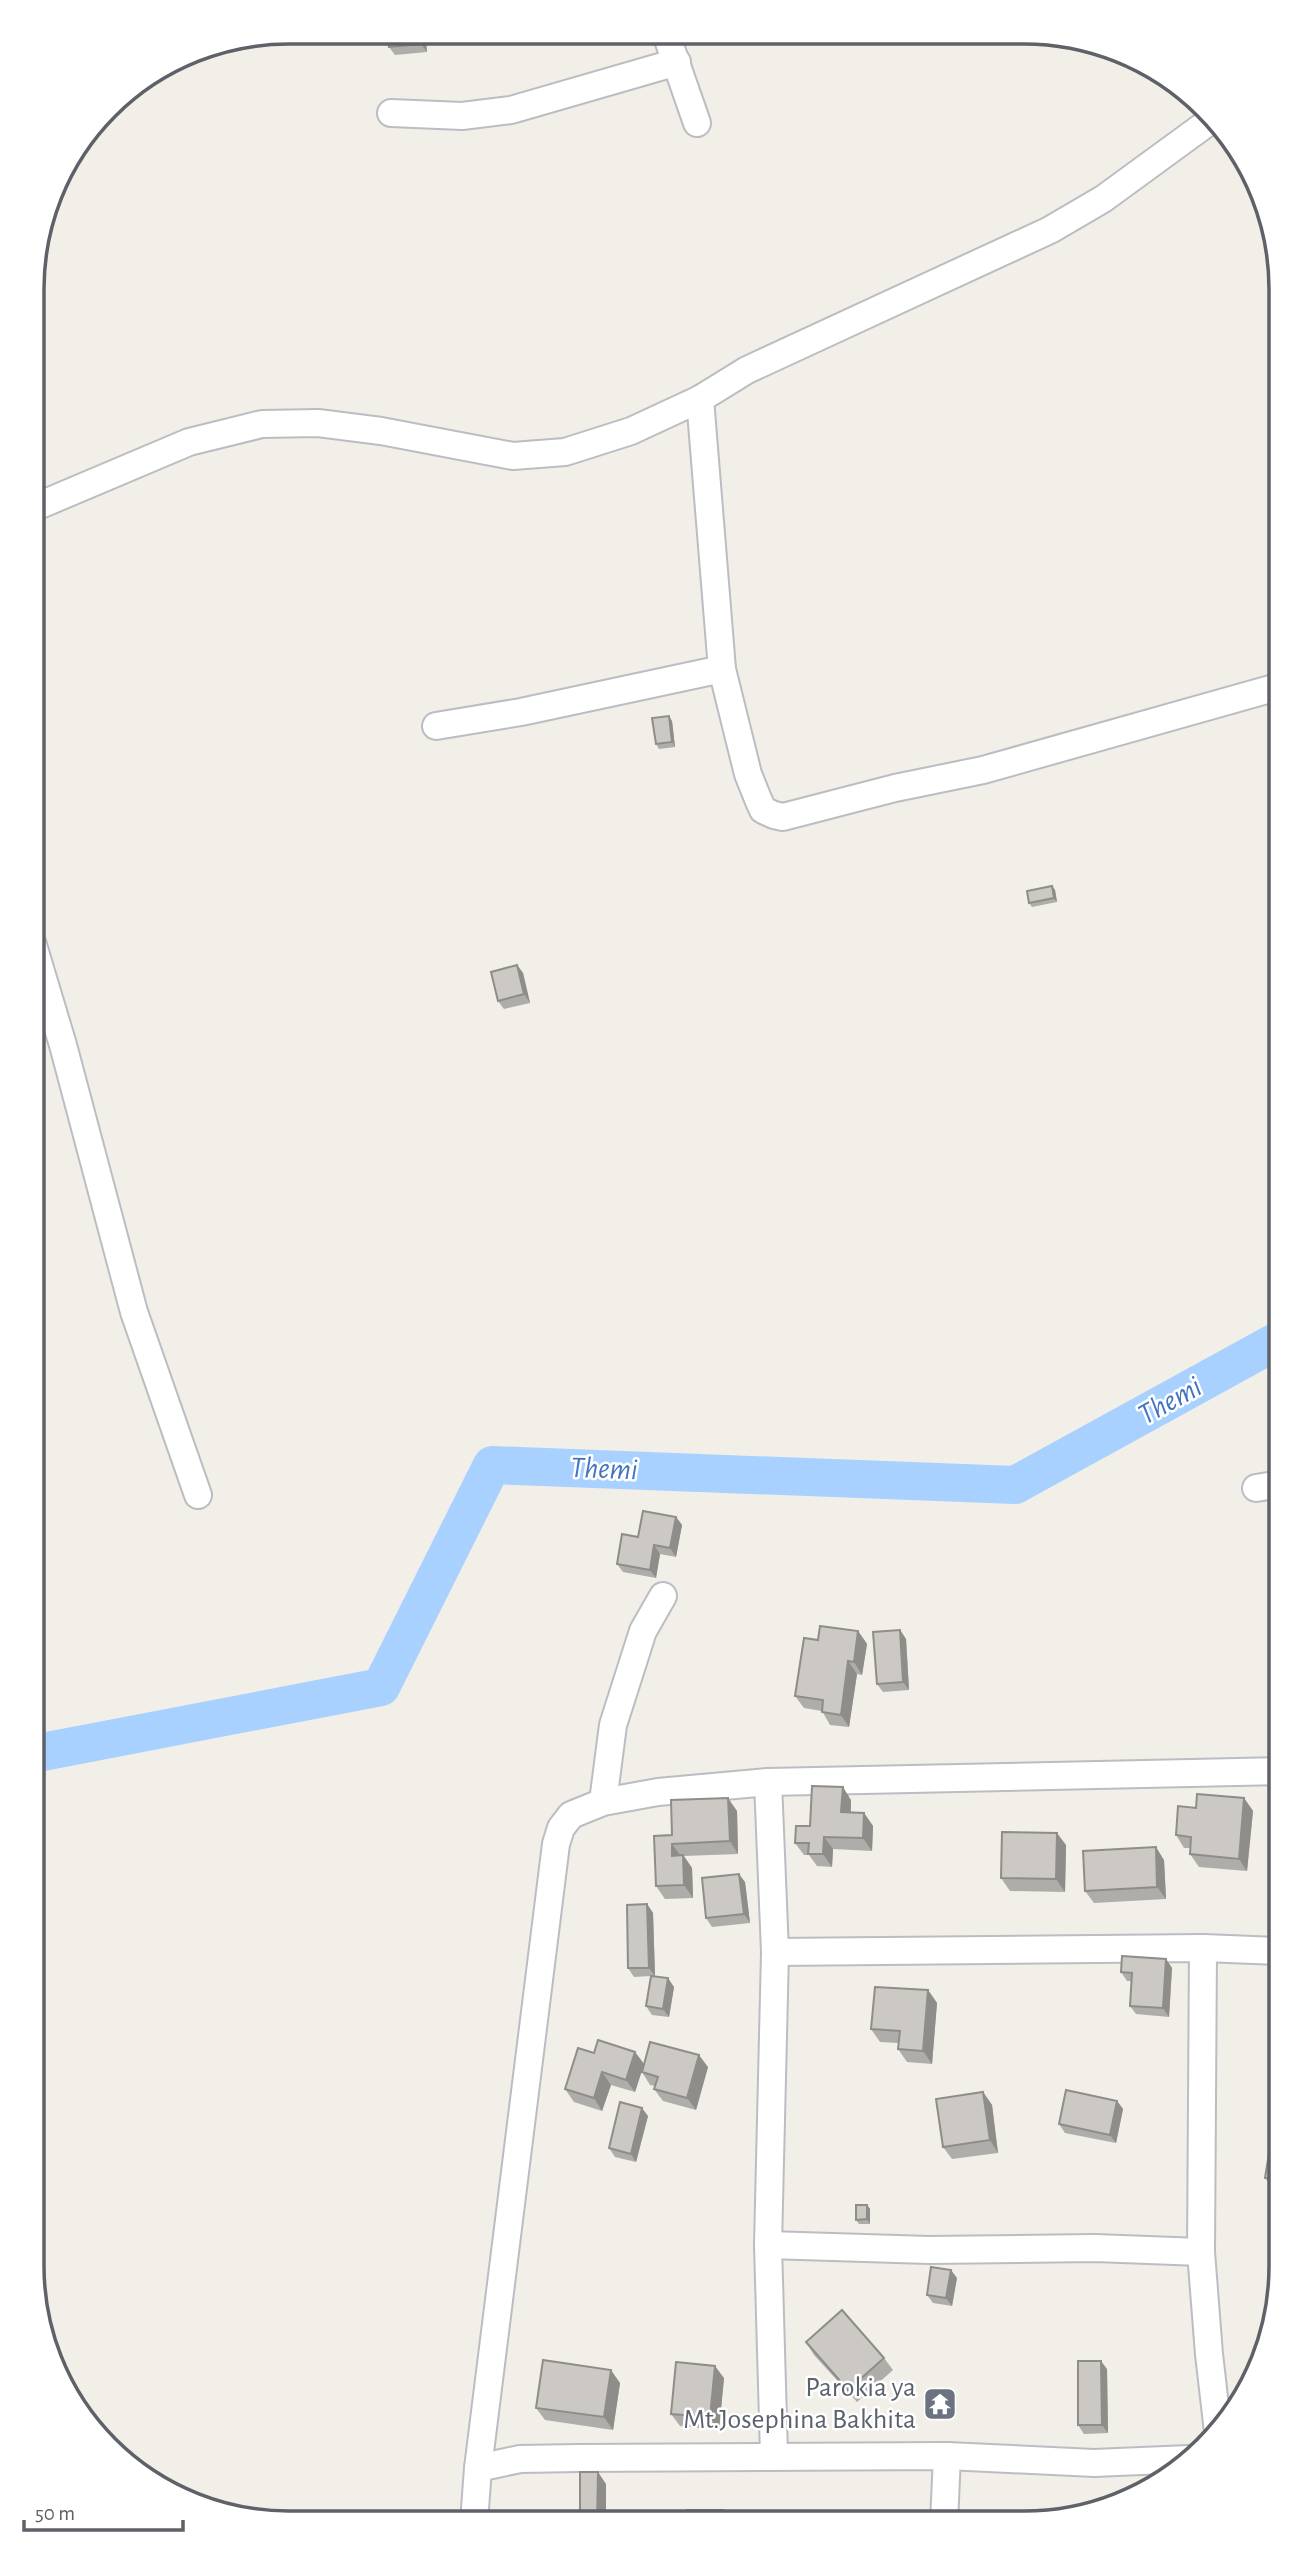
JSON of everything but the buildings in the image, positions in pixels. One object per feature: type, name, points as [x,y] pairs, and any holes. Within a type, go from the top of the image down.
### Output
[{"type":"street","points":[[670,44],[697,123]]},
{"type":"street","points":[[391,113],[463,116],[511,110],[677,62]]},
{"type":"street","points":[[44,503],[189,442],[262,424],[318,423],[381,431],[513,456],[565,452],[631,431],[701,399],[747,369],[1050,230],[1103,199],[1205,124]]},
{"type":"street","points":[[701,399],[722,669],[748,774],[763,810],[783,817],[895,788],[983,770],[1269,689]]},
{"type":"street","points":[[436,726],[533,710],[722,669]]},
{"type":"street","points":[[44,994],[63,1045],[134,1312],[198,1495]]},
{"type":"street","points":[[603,1802],[613,1724],[643,1631],[663,1595]]},
{"type":"street","points":[[475,2511],[556,1844],[561,1828],[571,1815],[603,1802],[659,1792],[768,1782],[1269,1771]]},
{"type":"street","points":[[768,1782],[775,1952],[768,2245],[774,2455]]},
{"type":"street","points":[[775,1952],[1203,1948],[1269,1951]]},
{"type":"street","points":[[1203,1948],[1201,2252],[1216,2418]]},
{"type":"street","points":[[768,2245],[929,2250],[1094,2248],[1201,2252]]},
{"type":"street","points":[[478,2468],[520,2459],[774,2455],[947,2456],[1094,2463],[1173,2460]]},
{"type":"street","points":[[945,2511],[947,2456]]},
{"type":"waterway","name":"Themi","points":[[44,1752],[381,1687],[492,1465],[1015,1485],[1269,1346]]},
{"type":"place","name":"Parokia ya Mt.Josephina Bakhita","points":[[940,2404]]}]
